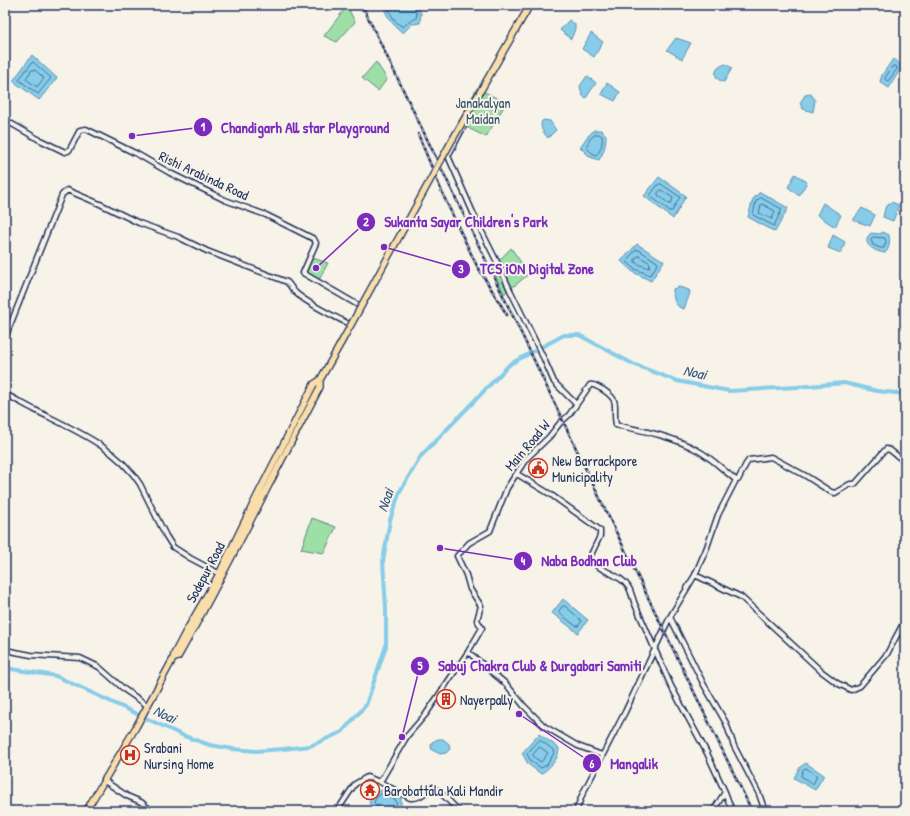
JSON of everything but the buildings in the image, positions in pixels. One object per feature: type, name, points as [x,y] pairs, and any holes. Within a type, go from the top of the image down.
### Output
[{"type":"main road","name":"Sodepur Road","points":[[86,811],[138,722],[173,659],[185,633],[221,574],[257,496],[305,400],[314,384],[320,380],[450,144],[531,5]]},
{"type":"street","points":[[531,5],[448,156],[478,224],[554,382],[576,404]]},
{"type":"street","name":"Rishi Arabinda Road","points":[[5,120],[38,139],[65,152],[70,149],[80,130],[86,129],[225,200],[266,215],[314,239],[316,243],[303,273],[358,305]]},
{"type":"street","points":[[5,338],[56,209],[62,195],[67,190],[139,223],[178,237],[207,251],[287,282],[293,288],[295,293],[313,305],[347,323]]},
{"type":"street","name":"Main Road W","points":[[468,652],[482,628],[477,620],[481,606],[470,589],[466,575],[457,556],[469,543],[490,531],[507,488],[526,459],[569,415],[590,385],[595,385],[610,395],[614,400],[616,425],[670,438],[697,450],[717,463],[736,480]]},
{"type":"street","points":[[5,394],[105,448],[119,459],[135,475],[173,547],[190,558],[221,574]]},
{"type":"street","points":[[576,811],[670,617],[695,574],[707,547],[718,516],[736,480],[738,480],[749,460],[771,457],[806,476],[830,492],[835,493],[850,484],[855,484],[886,449],[890,450],[905,462]]},
{"type":"street","points":[[517,474],[550,494],[600,530],[600,536],[589,559],[599,568],[619,578],[629,588],[671,686],[707,753],[732,811]]},
{"type":"street","points":[[695,574],[741,597],[821,671],[837,683],[851,690],[860,686],[887,654],[905,620]]},
{"type":"street","points":[[670,617],[704,684],[726,723],[734,746],[759,794],[765,811]]},
{"type":"street","points":[[5,650],[31,654],[80,658],[99,668],[146,707]]},
{"type":"street","points":[[380,782],[406,736],[426,714],[468,652],[506,684],[524,706],[544,726],[578,746],[602,755]]},
{"type":"street","points":[[337,811],[355,784],[367,777],[380,782],[410,798],[421,796],[433,787],[459,811]]},
{"type":"street","points":[[103,780],[127,796],[141,802],[152,811]]},
{"type":"street","points":[[713,811],[725,792]]},
{"type":"green space","points":[[347,6],[355,22],[337,42],[324,36]]},
{"type":"green space","points":[[376,62],[387,79],[378,91],[362,78]]},
{"type":"green space","name":"Janakalyan Maidan","points":[[477,88],[506,103],[486,137],[458,123]]},
{"type":"green space","points":[[511,248],[529,274],[504,294],[492,268]]},
{"type":"green space","points":[[310,257],[328,263],[319,280],[304,272]]},
{"type":"green space","points":[[312,518],[336,527],[324,553],[301,549]]},
{"type":"water","points":[[383,5],[416,5],[421,13],[420,23],[412,24],[403,33],[396,27],[386,14]]},
{"type":"water","points":[[569,20],[575,24],[575,29],[571,39],[560,30]]},
{"type":"water","points":[[591,33],[603,42],[594,57],[582,49]]},
{"type":"water","points":[[676,38],[691,43],[682,59],[667,50]]},
{"type":"water","points":[[32,55],[57,78],[39,100],[13,81]]},
{"type":"water","points":[[893,59],[902,65],[889,88],[880,82],[882,75]]},
{"type":"water","points":[[726,64],[732,68],[724,82],[717,78],[716,70]]},
{"type":"water","points":[[587,76],[596,83],[586,98],[582,95],[580,86]]},
{"type":"water","points":[[607,83],[620,92],[615,101],[601,94]]},
{"type":"water","points":[[811,94],[815,100],[813,112],[803,109],[800,103],[805,95]]},
{"type":"water","points":[[544,120],[550,121],[556,130],[548,138],[541,124]]},
{"type":"water","points":[[594,130],[601,130],[606,135],[606,142],[599,160],[590,157],[580,147]]},
{"type":"water","points":[[795,174],[807,182],[799,196],[788,187]]},
{"type":"water","points":[[659,177],[686,196],[673,219],[644,196]]},
{"type":"water","points":[[760,192],[788,208],[775,232],[748,217],[753,199]]},
{"type":"water","points":[[891,202],[899,205],[893,221],[883,217],[885,208]]},
{"type":"water","points":[[823,203],[841,215],[835,227],[817,215]]},
{"type":"water","points":[[862,208],[875,215],[870,226],[853,220]]},
{"type":"water","points":[[883,232],[889,235],[889,247],[885,253],[873,249],[867,240],[871,233],[880,234]]},
{"type":"water","points":[[833,235],[845,242],[841,253],[828,248]]},
{"type":"water","points":[[637,244],[664,261],[651,281],[633,272],[621,261]]},
{"type":"water","points":[[679,287],[689,290],[690,293],[684,309],[676,304],[674,299],[673,289]]},
{"type":"water","points":[[563,599],[588,620],[578,633],[552,613]]},
{"type":"water","points":[[539,734],[559,748],[559,752],[555,760],[541,774],[528,764],[522,753]]},
{"type":"water","points":[[438,739],[443,739],[449,744],[450,749],[446,753],[440,754],[432,750],[432,742]]},
{"type":"water","points":[[806,763],[824,775],[815,790],[794,778],[800,767]]},
{"type":"water","points":[[381,790],[401,798],[401,811],[375,811],[369,803],[375,793]]},
{"type":"waterway","name":"Noai","points":[[5,668],[56,676],[184,736],[210,745],[256,751],[310,746],[342,732],[366,705],[386,646],[386,608],[383,561],[390,520],[400,491],[421,456],[510,364],[564,335],[579,335],[633,364],[677,381],[729,391],[844,383],[877,391],[905,394]]},
{"type":"railway","points":[[362,5],[752,811]]},
{"type":"railway","points":[[418,134],[444,197],[476,264],[507,315]]},
{"type":"place","name":"Chandigarh All star Playground","points":[[132,136]]},
{"type":"place","name":"TCS iON Digital Zone","points":[[384,247]]},
{"type":"place","name":"Sukanta Sayar Children's Park","points":[[316,268]]},
{"type":"place","name":"New Barrackpore Municipality","points":[[538,468]]},
{"type":"place","name":"Naba Bodhan Club","points":[[440,548]]},
{"type":"place","name":"Nayerpally","points":[[446,699]]},
{"type":"place","name":"Mangalik","points":[[519,714]]},
{"type":"place","name":"Sabuj Chakra Club & Durgabari Samiti","points":[[402,737]]},
{"type":"place","name":"Srabani Nursing Home","points":[[130,755]]},
{"type":"place","name":"Barobattala Kali Mandir","points":[[370,790]]}]
